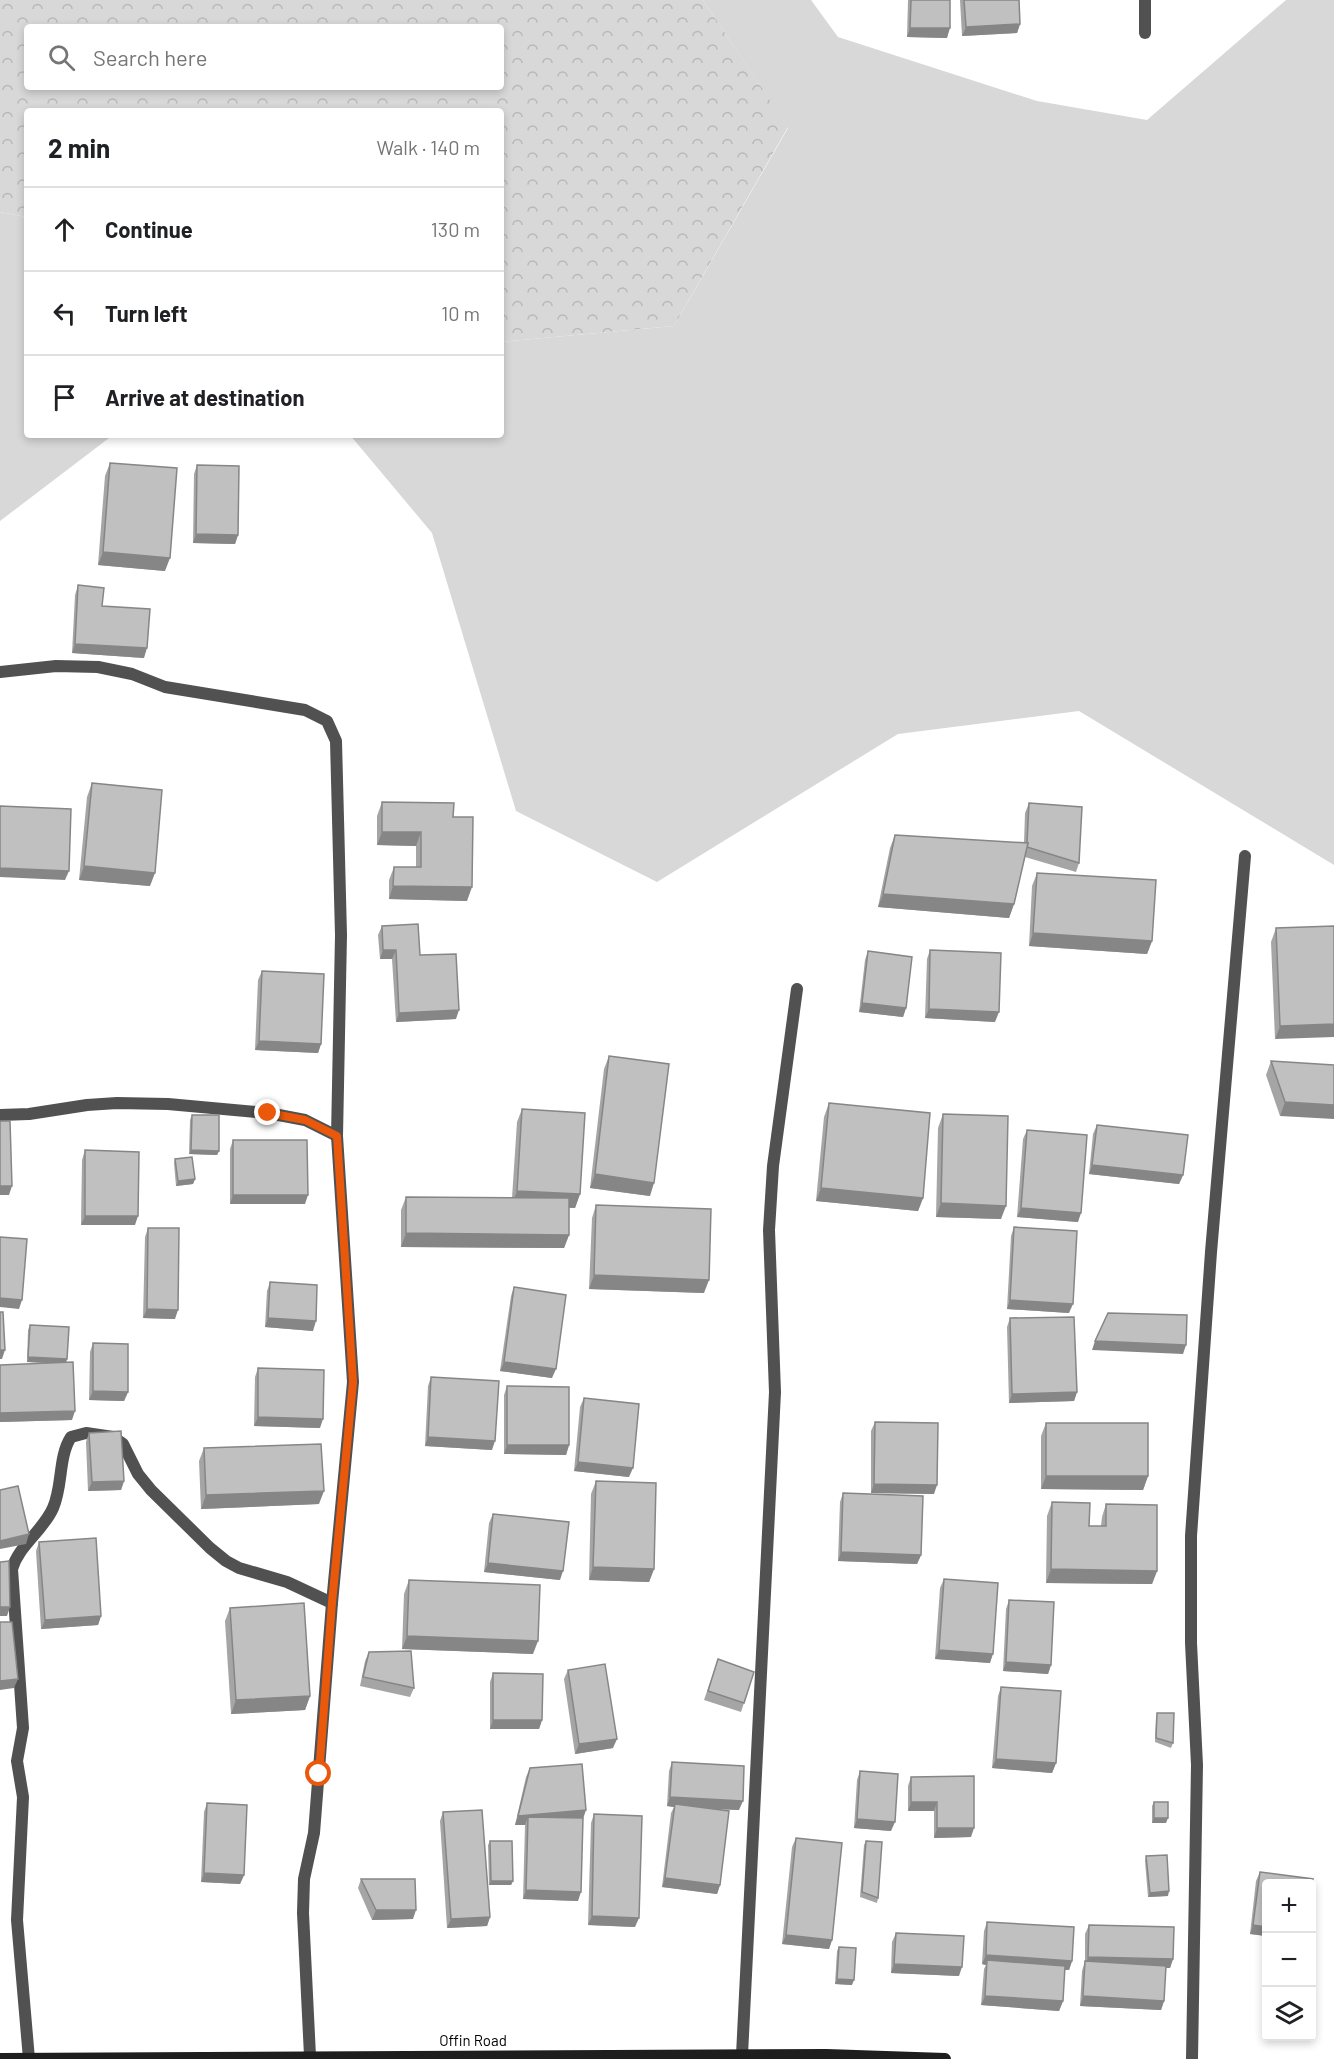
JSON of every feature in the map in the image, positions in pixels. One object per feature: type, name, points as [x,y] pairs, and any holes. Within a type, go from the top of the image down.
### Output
[{"type":"street","points":[[1144,33],[1145,0]]},
{"type":"street","points":[[0,672],[56,666],[98,667],[132,674],[165,687],[305,710],[327,721],[336,741],[341,935],[337,1136],[353,1382],[332,1603],[314,1833],[304,1879],[303,1913],[310,2056]]},
{"type":"street","points":[[1192,2059],[1197,1765],[1191,1643],[1191,1536],[1211,1252],[1245,856]]},
{"type":"street","points":[[742,2055],[775,1392],[769,1230],[773,1166],[797,989]]},
{"type":"street","points":[[0,1115],[29,1114],[107,1104],[168,1104],[268,1113],[305,1120],[337,1136]]},
{"type":"street","points":[[29,2059],[17,1920],[23,1797],[17,1761],[23,1728],[12,1569],[15,1558],[52,1510],[58,1494],[65,1446],[70,1437],[86,1433],[113,1437],[123,1444],[138,1474],[151,1490],[226,1561],[239,1568],[287,1582],[332,1603]]},
{"type":"street","name":"Offin Road","points":[[0,2059],[826,2055],[945,2059]]},
{"type":"green space","points":[[0,0],[703,0],[788,127],[674,326],[504,342],[504,108],[24,108],[24,216],[0,212]]},
{"type":"green space","points":[[703,0],[811,0],[838,37],[1037,101],[1147,120],[1286,0],[1334,0],[1334,865],[1079,711],[898,734],[657,882],[516,811],[432,533],[353,438],[504,438],[504,342],[674,326],[788,128]]},
{"type":"green space","points":[[0,212],[24,216],[24,438],[109,438],[0,521]]},
{"type":"building","points":[[911,0],[950,0],[950,28],[910,28]]},
{"type":"building","points":[[964,0],[1019,0],[1020,24],[966,27]]},
{"type":"building","points":[[110,463],[177,468],[170,558],[103,552]]},
{"type":"building","points":[[197,465],[239,466],[238,535],[196,534]]},
{"type":"building","points":[[78,585],[104,588],[102,606],[150,609],[147,648],[75,644]]},
{"type":"building","points":[[92,783],[162,790],[155,873],[84,866]]},
{"type":"building","points":[[382,802],[454,803],[453,817],[473,817],[472,887],[393,886],[394,867],[421,867],[421,832],[382,832]]},
{"type":"building","points":[[1029,803],[1082,807],[1079,863],[1027,847]]},
{"type":"building","points":[[0,806],[71,809],[69,871],[0,868]]},
{"type":"building","points":[[895,835],[1028,843],[1014,904],[883,894]]},
{"type":"building","points":[[1037,873],[1156,880],[1152,941],[1033,933]]},
{"type":"building","points":[[418,924],[420,955],[456,954],[459,1010],[399,1013],[396,950],[383,950],[382,926]]},
{"type":"building","points":[[1334,926],[1334,1024],[1280,1026],[1276,928]]},
{"type":"building","points":[[930,950],[1001,953],[999,1012],[929,1009]]},
{"type":"building","points":[[868,951],[912,957],[906,1008],[862,1003]]},
{"type":"building","points":[[262,971],[324,974],[321,1044],[259,1041]]},
{"type":"building","points":[[609,1056],[669,1064],[654,1183],[595,1174]]},
{"type":"building","points":[[1271,1061],[1334,1065],[1334,1105],[1285,1102]]},
{"type":"building","points":[[829,1103],[930,1113],[923,1198],[821,1188]]},
{"type":"building","points":[[522,1109],[585,1113],[580,1194],[517,1191]]},
{"type":"building","points":[[943,1114],[1008,1116],[1006,1206],[941,1203]]},
{"type":"building","points":[[192,1115],[219,1115],[219,1151],[191,1150]]},
{"type":"building","points":[[0,1121],[10,1121],[12,1186],[0,1186]]},
{"type":"building","points":[[1097,1125],[1188,1135],[1183,1175],[1092,1165]]},
{"type":"building","points":[[1027,1130],[1087,1135],[1081,1213],[1021,1208]]},
{"type":"building","points":[[233,1140],[307,1140],[308,1195],[233,1195]]},
{"type":"building","points":[[85,1150],[139,1152],[138,1216],[85,1216]]},
{"type":"building","points":[[192,1157],[195,1179],[178,1181],[175,1159]]},
{"type":"building","points":[[406,1197],[569,1198],[569,1235],[406,1233]]},
{"type":"building","points":[[596,1205],[711,1209],[709,1280],[594,1275]]},
{"type":"building","points":[[1014,1227],[1077,1231],[1073,1304],[1010,1300]]},
{"type":"building","points":[[148,1228],[179,1228],[178,1310],[147,1309]]},
{"type":"building","points":[[0,1237],[27,1239],[22,1300],[0,1298]]},
{"type":"building","points":[[270,1282],[317,1285],[316,1321],[268,1318]]},
{"type":"building","points":[[514,1287],[566,1295],[556,1369],[504,1362]]},
{"type":"building","points":[[0,1312],[3,1312],[5,1350],[0,1350]]},
{"type":"building","points":[[1108,1313],[1187,1315],[1186,1345],[1095,1341]]},
{"type":"building","points":[[1074,1317],[1077,1392],[1012,1394],[1010,1318]]},
{"type":"building","points":[[30,1325],[69,1327],[67,1359],[28,1357]]},
{"type":"building","points":[[93,1343],[128,1344],[128,1392],[93,1391]]},
{"type":"building","points":[[73,1362],[75,1411],[0,1413],[0,1365]]},
{"type":"building","points":[[258,1368],[324,1370],[323,1419],[258,1417]]},
{"type":"building","points":[[431,1377],[499,1381],[495,1441],[428,1437]]},
{"type":"building","points":[[507,1386],[569,1387],[569,1445],[507,1445]]},
{"type":"building","points":[[584,1398],[639,1404],[633,1468],[578,1462]]},
{"type":"building","points":[[875,1422],[938,1423],[937,1485],[874,1484]]},
{"type":"building","points":[[1046,1423],[1148,1423],[1148,1476],[1046,1476]]},
{"type":"building","points":[[121,1431],[124,1481],[92,1482],[89,1433]]},
{"type":"building","points":[[321,1444],[324,1491],[206,1495],[204,1448]]},
{"type":"building","points":[[596,1481],[656,1483],[654,1569],[593,1567]]},
{"type":"building","points":[[18,1486],[29,1534],[0,1541],[0,1490]]},
{"type":"building","points":[[843,1493],[923,1496],[921,1555],[841,1552]]},
{"type":"building","points":[[1052,1502],[1090,1503],[1089,1526],[1106,1526],[1106,1504],[1157,1505],[1157,1571],[1051,1569]]},
{"type":"building","points":[[493,1514],[569,1522],[563,1571],[488,1563]]},
{"type":"building","points":[[96,1538],[101,1616],[45,1620],[39,1542]]},
{"type":"building","points":[[9,1561],[10,1607],[0,1607],[0,1562]]},
{"type":"building","points":[[944,1579],[998,1583],[993,1654],[939,1650]]},
{"type":"building","points":[[409,1580],[540,1585],[538,1641],[407,1636]]},
{"type":"building","points":[[1009,1600],[1054,1602],[1051,1665],[1006,1662]]},
{"type":"building","points":[[304,1603],[310,1696],[236,1700],[230,1608]]},
{"type":"building","points":[[0,1622],[12,1622],[18,1679],[0,1681]]},
{"type":"building","points":[[411,1651],[414,1688],[363,1677],[369,1652]]},
{"type":"building","points":[[718,1659],[754,1672],[744,1703],[708,1691]]},
{"type":"building","points":[[605,1664],[617,1739],[579,1744],[568,1670]]},
{"type":"building","points":[[493,1673],[543,1674],[542,1720],[493,1720]]},
{"type":"building","points":[[1001,1687],[1061,1691],[1056,1763],[996,1759]]},
{"type":"building","points":[[1157,1713],[1174,1713],[1173,1743],[1156,1738]]},
{"type":"building","points":[[672,1762],[744,1766],[743,1801],[670,1797]]},
{"type":"building","points":[[582,1764],[586,1810],[518,1816],[530,1768]]},
{"type":"building","points":[[860,1771],[898,1774],[895,1822],[857,1819]]},
{"type":"building","points":[[974,1776],[974,1828],[937,1828],[937,1802],[911,1802],[911,1777]]},
{"type":"building","points":[[1154,1802],[1168,1802],[1168,1818],[1154,1818]]},
{"type":"building","points":[[207,1803],[247,1805],[244,1875],[204,1873]]},
{"type":"building","points":[[675,1804],[729,1811],[720,1885],[665,1878]]},
{"type":"building","points":[[482,1810],[490,1917],[451,1919],[443,1812]]},
{"type":"building","points":[[594,1814],[642,1816],[639,1918],[592,1916]]},
{"type":"building","points":[[528,1817],[583,1818],[581,1892],[526,1890]]},
{"type":"building","points":[[796,1838],[842,1843],[832,1940],[786,1935]]},
{"type":"building","points":[[490,1841],[512,1841],[513,1881],[491,1881]]},
{"type":"building","points":[[866,1841],[882,1842],[878,1898],[862,1892]]},
{"type":"building","points":[[1167,1855],[1169,1891],[1150,1893],[1146,1856]]},
{"type":"building","points":[[1260,1872],[1313,1879],[1262,1879],[1262,1926],[1253,1925]]},
{"type":"building","points":[[361,1879],[415,1879],[416,1910],[376,1910]]},
{"type":"building","points":[[987,1922],[1074,1927],[1072,1961],[986,1955]]},
{"type":"building","points":[[1089,1925],[1174,1927],[1173,1959],[1088,1957]]},
{"type":"building","points":[[896,1933],[964,1936],[962,1967],[894,1964]]},
{"type":"building","points":[[839,1947],[856,1948],[854,1980],[837,1979]]},
{"type":"building","points":[[987,1960],[1065,1966],[1063,2001],[985,1996]]},
{"type":"building","points":[[1085,1961],[1166,1966],[1164,2001],[1083,1996]]},
{"type":"route","points":[[268,1113],[305,1120],[337,1136],[353,1382],[332,1603],[319,1774]]}]
